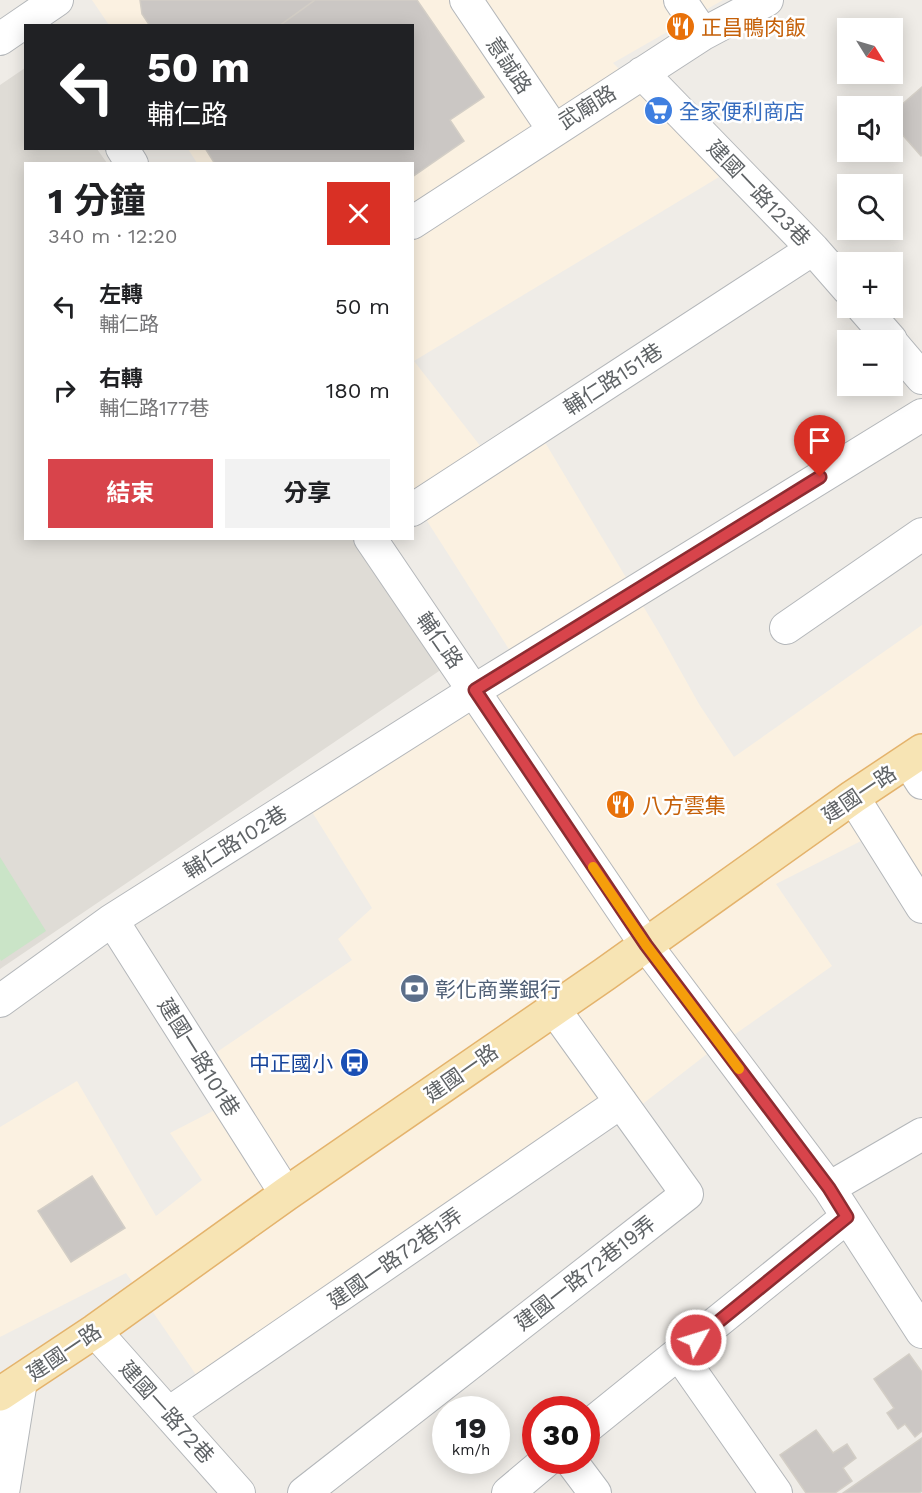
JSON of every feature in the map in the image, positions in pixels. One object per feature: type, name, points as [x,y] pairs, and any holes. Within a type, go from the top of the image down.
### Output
[{"type":"main road","name":"建國一路","points":[[8,1387],[95,1331],[286,1194],[646,945],[853,796],[917,765]]},
{"type":"street","name":"意誠路","points":[[466,0],[553,129]]},
{"type":"street","points":[[680,0],[703,34]]},
{"type":"street","name":"武廟路","points":[[414,222],[553,129],[703,34],[767,0]]},
{"type":"street","points":[[0,39],[39,10]]},
{"type":"street","name":"建國一路123巷","points":[[642,73],[813,249],[837,277]]},
{"type":"street","name":"輔仁路151巷","points":[[414,509],[813,249]]},
{"type":"street","points":[[872,318],[882,330]]},
{"type":"street","points":[[903,355],[922,378]]},
{"type":"street","name":"輔仁路102巷","points":[[0,1001],[112,920],[475,690],[922,415]]},
{"type":"street","points":[[786,628],[922,534]]},
{"type":"street","name":"輔仁路","points":[[371,540],[646,945],[829,1188],[922,1332]]},
{"type":"street","points":[[853,796],[922,907]]},
{"type":"street","name":"建國一路101巷","points":[[112,920],[286,1194]]},
{"type":"street","name":"建國一路72巷19弄","points":[[304,1493],[687,1194],[554,1009]]},
{"type":"street","name":"建國一路72巷1弄","points":[[169,1413],[621,1102]]},
{"type":"street","points":[[829,1188],[922,1134]]},
{"type":"street","points":[[600,1417],[847,1217]]},
{"type":"street","name":"建國一路72巷","points":[[95,1331],[238,1493]]},
{"type":"street","points":[[679,1354],[776,1493]]},
{"type":"street","points":[[3,1493],[8,1387]]},
{"type":"street","points":[[508,1493],[531,1474]]},
{"type":"street","points":[[581,1474],[595,1493]]},
{"type":"shaded area","points":[[92,0],[723,0],[613,63],[724,174],[414,361],[414,162],[196,162],[189,150],[414,150],[414,24],[108,24]]},
{"type":"shaded area","points":[[24,69],[24,150],[98,150],[106,162],[24,162],[24,540],[360,540],[445,667],[0,969],[0,85]]},
{"type":"shaded area","points":[[414,361],[499,470],[543,439],[699,704],[734,757],[922,625],[922,886],[865,839],[776,884],[832,966],[707,1054],[640,1106],[210,1395],[126,1273],[0,1337],[0,1127],[77,1081],[156,1216],[202,1180],[170,1133],[242,1096],[217,1052],[352,960],[338,939],[372,908],[309,807],[523,671],[414,501]]},
{"type":"green space","points":[[0,857],[46,931],[1,961],[0,959]]},
{"type":"building","points":[[140,0],[315,0],[282,24],[149,24],[142,14]]},
{"type":"building","points":[[315,0],[417,0],[484,97],[450,120],[464,141],[414,176],[414,162],[214,162],[206,150],[414,150],[414,24],[282,24]]},
{"type":"building","points":[[922,87],[921,156],[903,136],[903,103]]},
{"type":"building","points":[[92,1176],[125,1228],[71,1262],[38,1211]]},
{"type":"building","points":[[909,1354],[922,1372],[922,1431],[915,1437],[905,1424],[898,1429],[887,1413],[894,1408],[874,1379]]},
{"type":"building","points":[[816,1430],[833,1453],[847,1444],[856,1458],[843,1468],[852,1481],[835,1493],[806,1493],[780,1455]]},
{"type":"building","points":[[922,1438],[922,1491],[919,1493],[843,1493]]},
{"type":"slow traffic","points":[[593,867],[646,945],[739,1069]]},
{"type":"place","name":"正昌鴨肉飯","points":[[680,27]]},
{"type":"place","name":"全家便利商店","points":[[658,111]]},
{"type":"place","name":"八方雲集","points":[[621,805]]},
{"type":"place","name":"彰化商業銀行","points":[[414,989]]},
{"type":"place","name":"中正國小","points":[[354,1063]]},
{"type":"route","points":[[696,1340],[847,1217],[829,1188],[646,945],[475,690],[820,477]]}]
